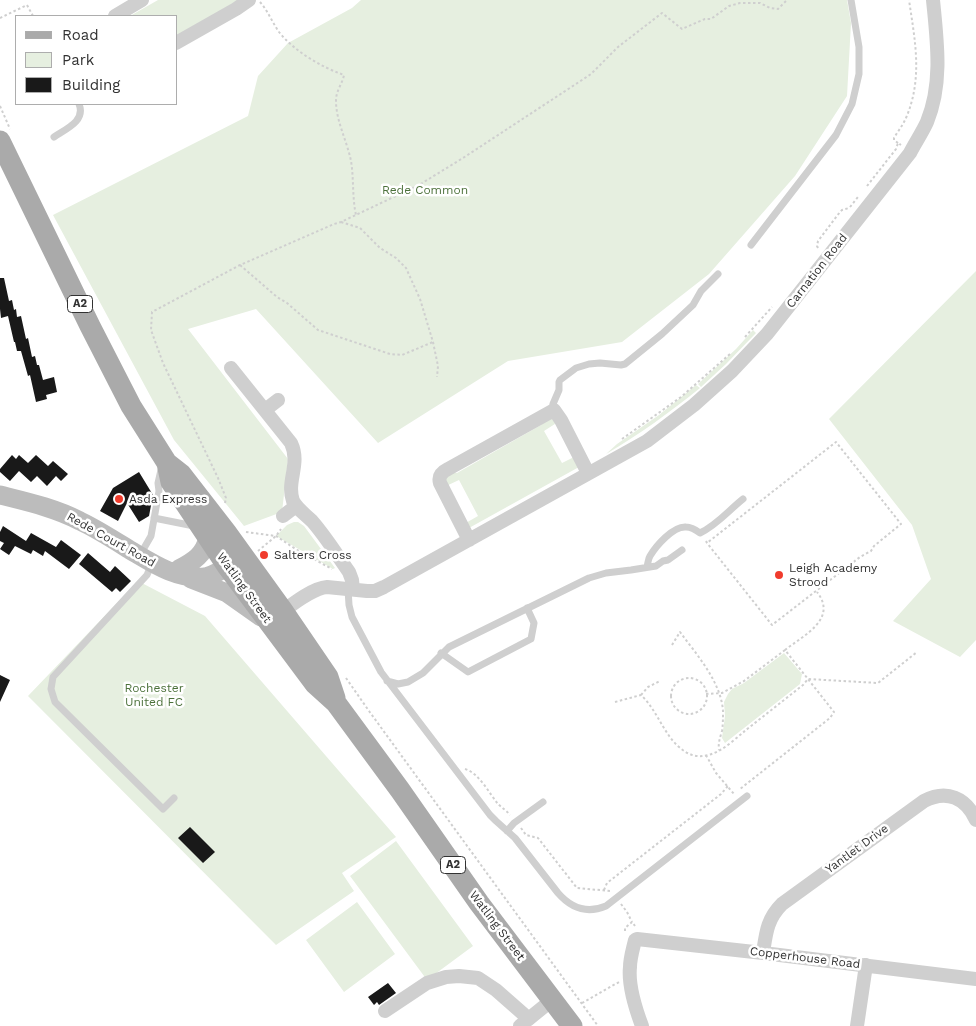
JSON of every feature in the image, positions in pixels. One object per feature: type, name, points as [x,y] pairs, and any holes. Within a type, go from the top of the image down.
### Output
[{"type":"main road","name":"A2","points":[[0,141],[131,406],[165,460],[181,474],[208,528]]},
{"type":"main road","name":"Rede Court Road","points":[[0,495],[38,504],[60,512],[81,521],[163,566],[196,577],[217,572],[237,551]]},
{"type":"main road","name":"Watling Street","points":[[208,528],[237,551],[276,616],[328,677],[336,703],[479,903],[572,1026]]},
{"type":"main road","points":[[163,566],[190,563],[205,549],[208,528]]},
{"type":"main road","points":[[163,566],[276,616]]},
{"type":"street","points":[[117,15],[142,0]]},
{"type":"street","points":[[178,43],[249,0]]},
{"type":"street","name":"Carnation Road","points":[[276,616],[320,588],[351,585],[371,591],[380,589],[646,441],[694,404],[732,371],[767,334],[910,153],[926,123],[935,95],[938,57],[933,0]]},
{"type":"street","points":[[231,368],[290,440],[296,457],[291,490],[294,502],[312,521],[321,534],[351,585]]},
{"type":"street","points":[[265,410],[278,400]]},
{"type":"street","points":[[469,540],[440,483],[440,476],[448,469],[553,407],[588,473]]},
{"type":"street","points":[[283,521],[301,511]]},
{"type":"street","name":"Yantlet Drive","points":[[763,953],[769,922],[779,907],[924,801],[938,796],[953,797],[968,807],[976,820]]},
{"type":"street","points":[[633,934],[630,976],[636,1011],[642,1026]]},
{"type":"street","name":"Copperhouse Road","points":[[633,934],[637,939],[976,979]]},
{"type":"street","points":[[857,1026],[866,965]]},
{"type":"street","points":[[385,1011],[427,983],[446,977],[458,976],[478,978],[496,990],[524,1022],[552,1000]]},
{"type":"lane","points":[[751,245],[836,135],[852,104],[859,74],[860,47],[851,0]]},
{"type":"lane","points":[[54,137],[78,120],[81,110],[79,105]]},
{"type":"lane","points":[[553,407],[559,390],[558,382],[561,378],[576,368],[589,364],[625,364],[662,334],[693,305],[701,291],[718,274]]},
{"type":"lane","points":[[165,460],[158,483],[159,491],[151,536],[163,566],[147,575],[53,677],[51,689],[55,702],[163,809],[174,798]]},
{"type":"lane","points":[[647,567],[650,556],[665,538],[676,529],[687,527],[700,533],[709,528],[743,499]]},
{"type":"lane","points":[[154,518],[208,528]]},
{"type":"lane","points":[[388,681],[398,684],[408,682],[423,673],[449,647],[596,576],[609,572],[656,566],[682,550]]},
{"type":"lane","points":[[351,585],[349,605],[353,620],[381,672],[490,815],[518,842],[563,899],[572,905],[585,909],[597,909],[606,906],[747,796]]},
{"type":"lane","points":[[441,653],[468,672],[492,660],[531,639],[534,623],[527,608]]},
{"type":"lane","points":[[507,831],[543,802]]},
{"type":"path","points":[[259,0],[280,33],[291,44],[312,59],[344,75],[337,92],[336,106],[351,164],[356,215]]},
{"type":"path","points":[[226,498],[163,362],[151,330],[152,312],[240,265],[342,222],[419,185],[591,74],[618,47],[662,13],[682,29],[705,19],[711,19],[730,6],[740,3],[760,3],[770,8],[778,9],[787,0]]},
{"type":"path","points":[[904,147],[894,138],[906,118],[916,77],[916,51],[909,0]]},
{"type":"path","points":[[0,18],[27,6],[32,15]]},
{"type":"path","points":[[865,189],[898,143]]},
{"type":"path","points":[[818,248],[818,241],[840,212],[848,210],[862,193]]},
{"type":"path","points":[[342,222],[360,228],[380,248],[396,258],[406,268],[420,299],[433,342],[438,366],[437,377]]},
{"type":"path","points":[[816,251],[821,246]]},
{"type":"path","points":[[240,265],[277,298],[287,302],[318,330],[390,354],[402,355],[433,342]]},
{"type":"path","points":[[742,342],[772,306]]},
{"type":"path","points":[[618,442],[675,402],[731,353]]},
{"type":"path","points":[[700,533],[707,543],[772,625],[860,557],[871,551],[874,546],[901,524],[836,442],[707,543]]},
{"type":"path","points":[[237,551],[276,536],[283,521]]},
{"type":"path","points":[[237,551],[276,536]]},
{"type":"path","points":[[276,536],[313,559],[332,569],[336,569]]},
{"type":"path","points":[[332,563],[351,585]]},
{"type":"path","points":[[706,694],[720,694],[744,681],[818,624],[822,618],[824,606],[817,591]]},
{"type":"path","points":[[672,645],[680,632],[716,682],[720,694],[723,720],[718,744],[719,750]]},
{"type":"path","points":[[734,794],[834,713],[785,650]]},
{"type":"path","points":[[808,679],[877,683],[916,652]]},
{"type":"path","points":[[343,674],[598,1026]]},
{"type":"path","points":[[690,678],[701,682],[706,694],[704,705],[689,714],[683,713],[674,706],[671,694],[672,689],[679,680],[690,678]]},
{"type":"path","points":[[641,695],[681,749],[696,756],[706,755],[719,750],[789,697],[808,679]]},
{"type":"path","points":[[615,702],[641,695],[648,687],[660,681]]},
{"type":"path","points":[[706,755],[716,773],[740,802]]},
{"type":"path","points":[[463,767],[474,773],[526,834],[538,838],[578,888],[612,892],[632,922],[633,934]]},
{"type":"path","points":[[604,890],[607,883],[712,801],[728,786]]},
{"type":"path","points":[[632,922],[625,929],[633,934]]},
{"type":"path","points":[[581,1003],[630,976]]},
{"type":"green space","points":[[158,0],[243,0],[178,40],[178,15],[132,15]]},
{"type":"green space","name":"Rede Common","points":[[361,0],[847,0],[851,23],[847,96],[795,176],[709,274],[622,342],[508,361],[378,443],[256,309],[188,329],[288,459],[282,512],[244,526],[174,440],[53,215],[248,116],[258,76],[288,43],[352,8]]},
{"type":"green space","points":[[976,271],[976,640],[960,657],[893,621],[931,579],[912,525],[829,419]]},
{"type":"green space","points":[[753,330],[756,333],[701,387],[698,384],[736,349]]},
{"type":"green space","points":[[696,385],[700,388],[677,406],[643,431],[606,454],[617,444],[659,415]]},
{"type":"green space","points":[[545,419],[552,419],[558,422],[544,431],[562,463],[576,456],[579,467],[469,528],[464,524],[478,516],[459,480],[444,487],[446,477],[450,472],[457,473],[541,425]]},
{"type":"green space","points":[[294,522],[304,526],[335,568],[333,569],[276,536],[287,525]]},
{"type":"green space","name":"Rochester United FC","points":[[138,581],[205,616],[396,837],[342,873],[354,891],[276,945],[28,696]]},
{"type":"green space","points":[[784,653],[802,674],[800,684],[725,743],[722,738],[725,716],[724,702],[728,694],[732,689],[744,683]]},
{"type":"green space","points":[[396,841],[473,946],[427,980],[350,876]]},
{"type":"green space","points":[[357,902],[395,954],[344,992],[306,940]]},
{"type":"building","points":[[0,278],[4,278],[9,301],[12,300],[17,317],[21,316],[32,357],[35,356],[43,380],[54,377],[57,392],[46,395],[47,399],[36,402],[30,375],[28,376],[21,351],[17,351],[8,316],[1,318]]},
{"type":"building","points":[[12,455],[16,459],[19,455],[28,463],[36,455],[48,466],[53,461],[68,474],[61,481],[56,476],[47,486],[37,476],[31,482],[19,471],[10,481],[0,472],[0,469]]},
{"type":"building","name":"Asda Express","points":[[139,472],[153,495],[149,516],[139,522],[127,503],[118,521],[100,511],[113,488]]},
{"type":"building","points":[[3,526],[26,541],[31,533],[56,547],[61,540],[81,555],[69,569],[45,551],[43,556],[33,550],[31,554],[15,546],[9,555],[0,549],[4,543],[0,541],[0,532]]},
{"type":"building","points":[[88,553],[110,572],[115,566],[131,581],[120,592],[116,588],[112,592],[79,564]]},
{"type":"building","points":[[0,675],[10,680],[0,702]]},
{"type":"building","points":[[190,827],[215,852],[203,863],[178,838]]},
{"type":"building","points":[[388,983],[396,993],[379,1005],[377,1002],[374,1005],[368,997]]},
{"type":"place","name":"Asda Express","points":[[119,499]]},
{"type":"place","name":"Salters Cross","points":[[264,555]]},
{"type":"place","name":"Leigh Academy Strood","points":[[779,575]]}]
